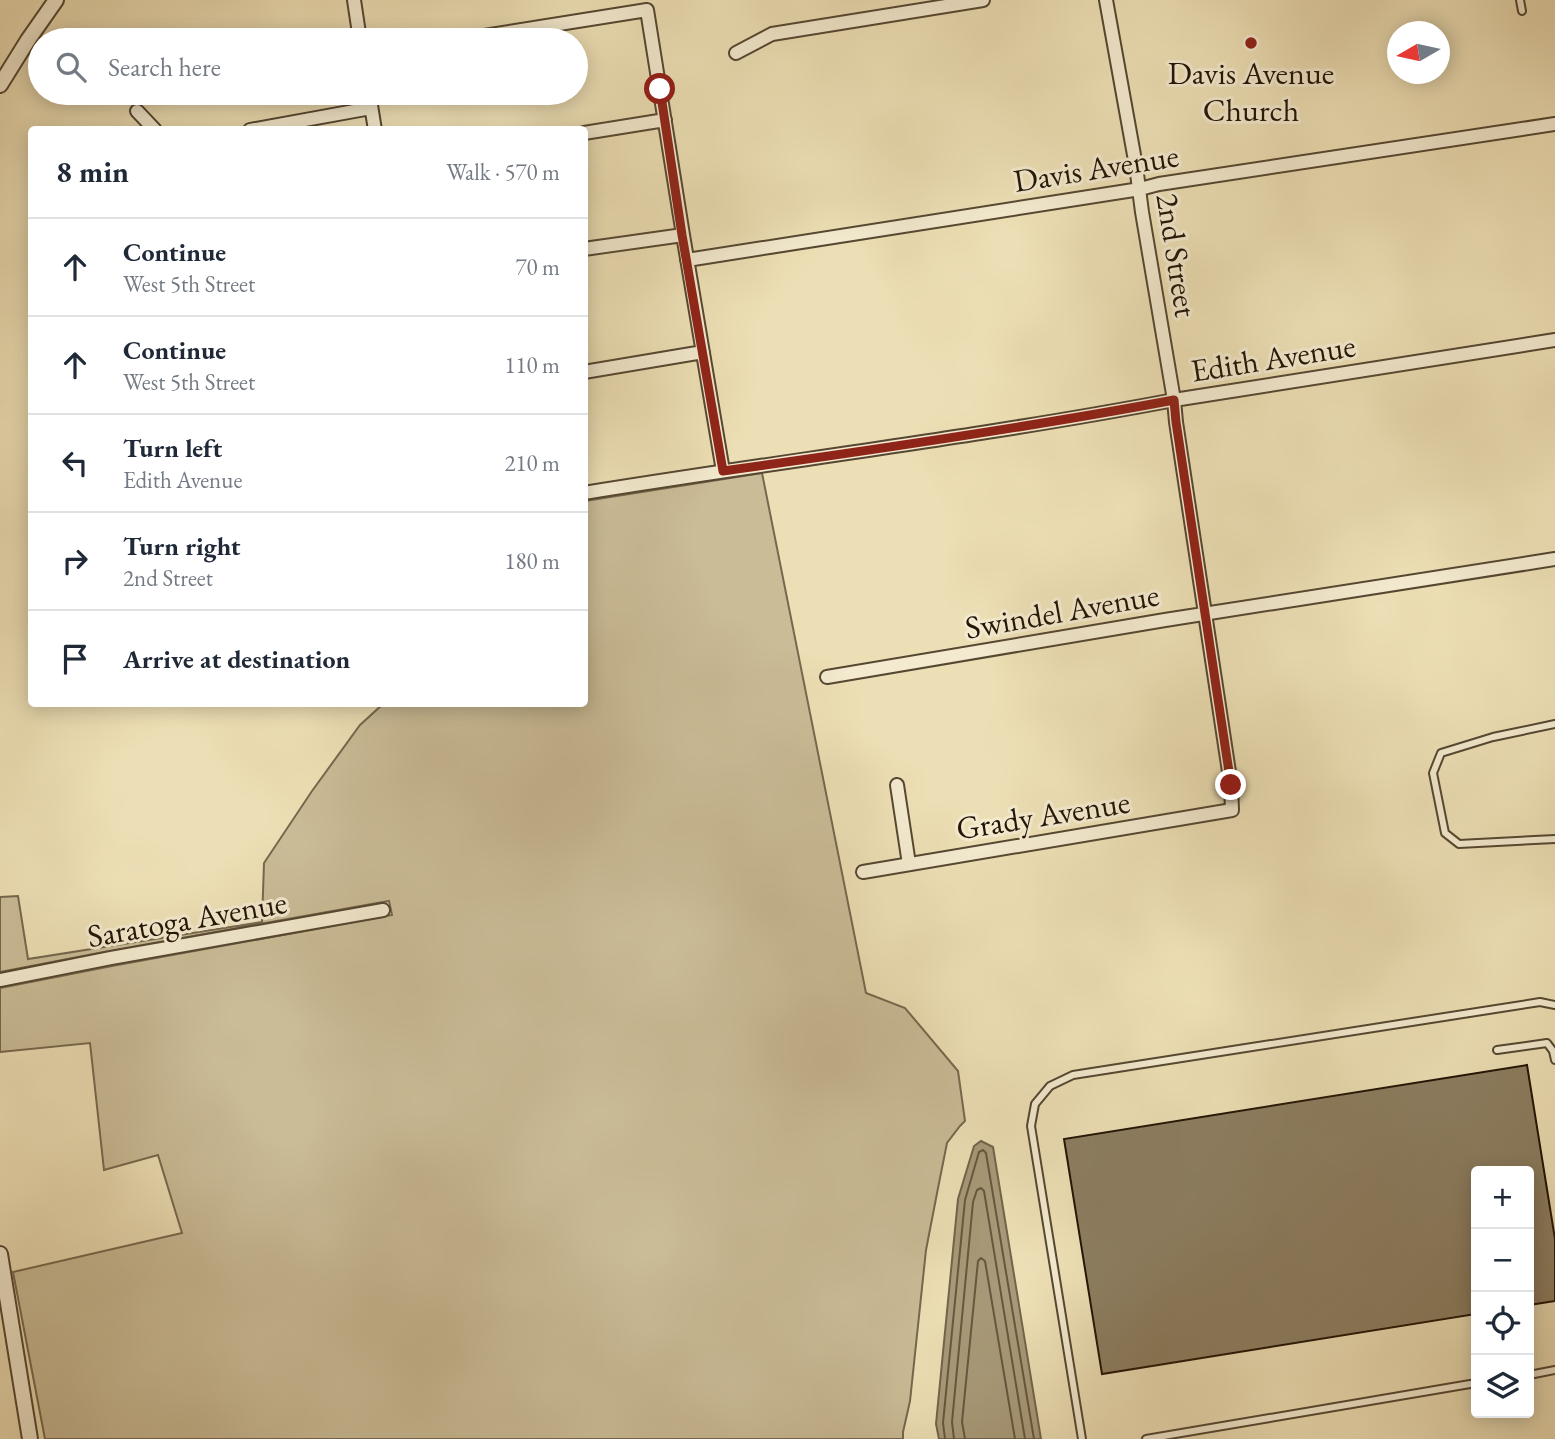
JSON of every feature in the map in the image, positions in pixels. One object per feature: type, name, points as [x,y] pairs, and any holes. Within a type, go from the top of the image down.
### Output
[{"type":"street","points":[[36,28],[56,0]]},
{"type":"street","points":[[354,0],[358,28]]},
{"type":"street","points":[[736,53],[772,34],[983,0]]},
{"type":"street","name":"2nd Street","points":[[1106,0],[1174,400],[1233,810]]},
{"type":"street","points":[[534,28],[647,10],[723,471]]},
{"type":"street","points":[[0,85],[28,40]]},
{"type":"street","points":[[371,105],[374,126]]},
{"type":"street","points":[[272,126],[371,108]]},
{"type":"street","points":[[137,110],[151,126]]},
{"type":"street","points":[[588,132],[665,120]]},
{"type":"street","name":"Davis Avenue","points":[[687,260],[1555,124]]},
{"type":"street","points":[[588,248],[682,235]]},
{"type":"street","name":"Edith Avenue","points":[[588,492],[879,449],[1555,340]]},
{"type":"street","points":[[588,371],[703,352]]},
{"type":"street","name":"Swindel Avenue","points":[[827,677],[1555,559]]},
{"type":"street","points":[[897,785],[909,864]]},
{"type":"street","name":"Grady Avenue","points":[[863,872],[1233,810]]},
{"type":"street","name":"Saratoga Avenue","points":[[0,980],[383,910]]},
{"type":"street","points":[[0,1254],[30,1439]]},
{"type":"lane","points":[[1520,0],[1522,11]]},
{"type":"lane","points":[[1555,724],[1493,737],[1441,753],[1433,773],[1445,833],[1459,844],[1555,839]]},
{"type":"lane","points":[[1082,1439],[1031,1126],[1035,1104],[1050,1086],[1073,1075],[1540,1002],[1555,1005]]},
{"type":"lane","points":[[1497,1051],[1547,1043],[1555,1060]]},
{"type":"lane","points":[[1534,1374],[1555,1370]]},
{"type":"lane","points":[[1146,1439],[1471,1384]]},
{"type":"shaded area","points":[[762,473],[866,993],[905,1008],[958,1071],[965,1121],[947,1143],[939,1183],[926,1250],[910,1401],[903,1439],[45,1439],[13,1272],[182,1233],[158,1155],[104,1170],[90,1043],[0,1052],[0,988],[392,915],[389,901],[0,972],[0,897],[18,896],[28,959],[262,922],[264,863],[360,725],[380,707],[588,707],[588,501]]},
{"type":"water","points":[[981,1141],[993,1147],[1041,1439],[939,1439],[936,1424],[958,1199],[974,1146]]},
{"type":"building","points":[[1527,1065],[1555,1239],[1555,1301],[1534,1304],[1534,1166],[1471,1166],[1471,1315],[1102,1374],[1064,1139]]},
{"type":"place","name":"Davis Avenue Church","points":[[1251,43]]},
{"type":"route","points":[[660,89],[723,471],[879,449],[1174,400],[1231,785]]}]
